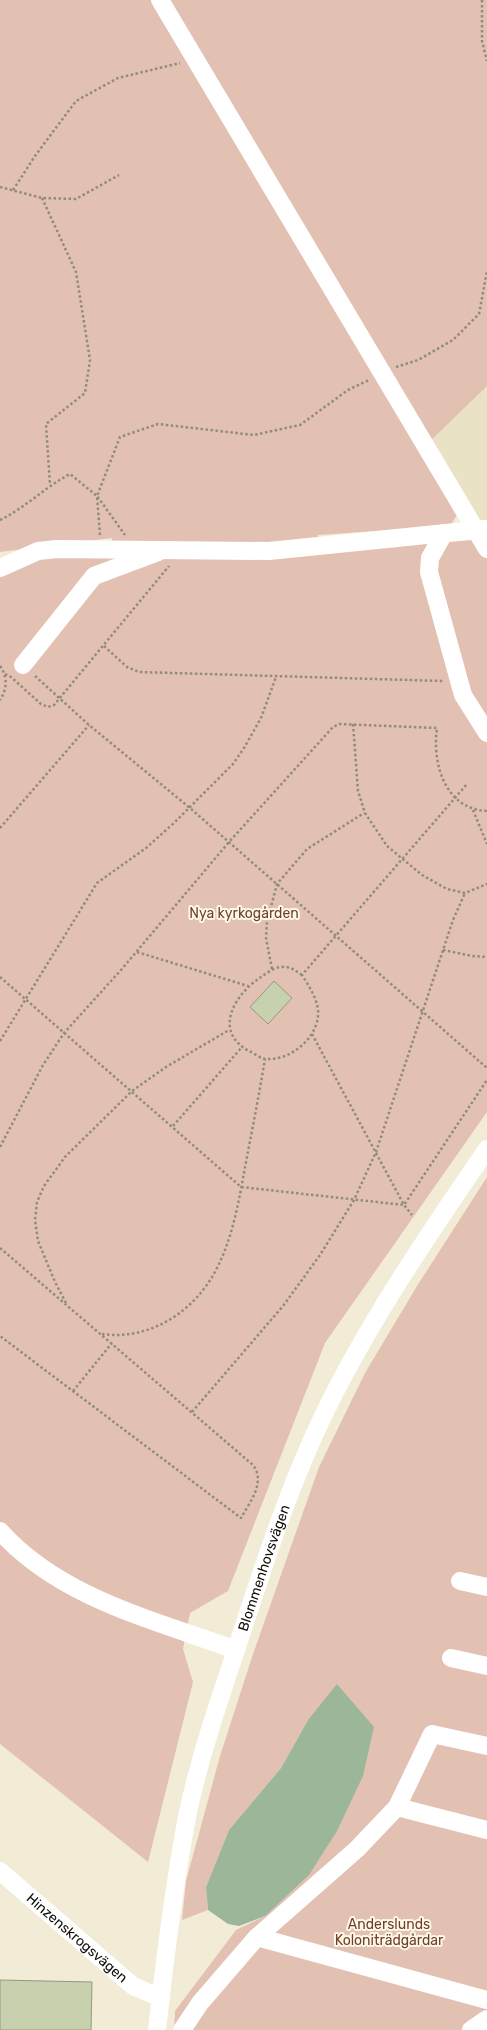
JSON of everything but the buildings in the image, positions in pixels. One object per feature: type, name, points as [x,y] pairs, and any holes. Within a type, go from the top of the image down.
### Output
[{"type":"street","points":[[160,0],[382,373],[482,530],[487,548]]},
{"type":"street","points":[[0,568],[18,558],[38,551],[72,548],[269,551],[482,530]]},
{"type":"street","points":[[444,533],[430,558],[430,572],[463,695],[487,733]]},
{"type":"street","points":[[23,665],[94,576],[174,549]]},
{"type":"street","name":"Blommenhovsvägen","points":[[157,2030],[177,1878],[189,1810],[215,1713],[265,1560],[317,1430],[348,1369],[372,1327],[487,1149]]},
{"type":"street","points":[[0,1531],[51,1575],[104,1602],[236,1650]]},
{"type":"street","points":[[460,1581],[487,1587]]},
{"type":"street","points":[[451,1658],[487,1666]]},
{"type":"street","points":[[182,2030],[200,2003],[256,1937],[357,1849],[397,1808],[432,1734],[487,1746]]},
{"type":"street","points":[[397,1808],[487,1830]]},
{"type":"street","name":"Hinzenskrogsvägen","points":[[0,1871],[134,1986],[161,1998]]},
{"type":"street","points":[[256,1937],[487,2000]]},
{"type":"street","points":[[471,2030],[487,2020]]},
{"type":"path","points":[[482,0],[482,41],[487,61]]},
{"type":"path","points":[[13,190],[35,156],[76,101],[118,78],[195,59]]},
{"type":"path","points":[[0,187],[42,198],[76,199],[119,175]]},
{"type":"path","points":[[42,198],[76,272],[90,360],[85,393],[46,424],[50,485]]},
{"type":"path","points":[[102,548],[97,496],[120,436],[158,424],[254,435],[300,425],[348,390],[382,373],[418,360],[453,340],[479,314],[487,271]]},
{"type":"path","points":[[0,520],[12,514],[50,485],[70,474],[97,496],[135,548]]},
{"type":"path","points":[[5,674],[11,677],[41,704],[48,707],[54,705],[104,646],[174,549]]},
{"type":"path","points":[[104,646],[127,667],[139,672],[459,682]]},
{"type":"path","points":[[23,665],[88,725],[190,808],[487,1068]]},
{"type":"path","points":[[0,666],[5,674],[6,686],[0,700]]},
{"type":"path","points":[[0,1040],[97,883],[146,848],[190,808],[233,764],[261,718],[276,677]]},
{"type":"path","points":[[0,1147],[43,1065],[64,1033],[137,952],[229,842],[338,724],[437,728],[436,752],[444,781],[456,798],[473,810],[487,811]]},
{"type":"path","points":[[353,724],[356,771],[365,813],[387,846],[422,875],[447,889],[465,893],[487,884]]},
{"type":"path","points":[[0,828],[88,725]]},
{"type":"path","points":[[302,975],[467,784]]},
{"type":"path","points":[[473,810],[487,844]]},
{"type":"path","points":[[272,970],[266,938],[267,922],[277,884],[307,850],[365,813]]},
{"type":"path","points":[[192,1412],[283,1306],[320,1255],[354,1200],[376,1152],[453,920],[465,893]]},
{"type":"path","points":[[443,950],[487,957]]},
{"type":"path","points":[[137,952],[248,986]]},
{"type":"path","points":[[282,967],[292,968],[302,975],[313,993],[318,1010],[317,1023],[312,1034],[299,1049],[285,1056],[266,1059],[242,1047],[230,1030],[230,1014],[248,986],[272,970],[282,967]]},
{"type":"path","points":[[0,977],[173,1126],[241,1188],[404,1205]]},
{"type":"path","points":[[68,1306],[55,1282],[38,1241],[35,1220],[38,1202],[44,1186],[65,1157],[132,1092],[166,1067],[230,1030]]},
{"type":"path","points":[[312,1034],[404,1205],[412,1215]]},
{"type":"path","points":[[173,1126],[242,1047]]},
{"type":"path","points":[[101,1334],[133,1335],[173,1319],[199,1294],[218,1268],[232,1228],[266,1059]]},
{"type":"path","points":[[404,1205],[487,1080]]},
{"type":"path","points":[[0,1248],[254,1466],[258,1472],[259,1482],[241,1518],[0,1336]]},
{"type":"path","points":[[73,1391],[112,1343]]},
{"type":"shaded area","points":[[487,386],[487,522],[479,522],[431,440]]},
{"type":"shaded area","points":[[337,1684],[374,1727],[363,1776],[337,1831],[309,1875],[265,1916],[239,1926],[228,1924],[208,1910],[206,1887],[229,1830],[281,1768],[308,1720]]},
{"type":"green space","name":"Nya kyrkogården","points":[[0,0],[487,0],[487,386],[419,452],[457,515],[450,526],[318,535],[319,552],[487,539],[487,1112],[325,1343],[228,1591],[190,1613],[183,1649],[193,1682],[148,1862],[0,1744],[0,575],[47,555],[111,552],[112,538],[0,552]]},
{"type":"green space","name":"Anderslunds Koloniträdgårdar","points":[[487,1177],[487,2030],[174,2030],[175,2011],[236,1930],[265,1916],[308,1720],[281,1768],[229,1830],[206,1887],[208,1910],[182,1920],[186,1881],[220,1756],[253,1654],[319,1467],[365,1373],[417,1286]]}]
